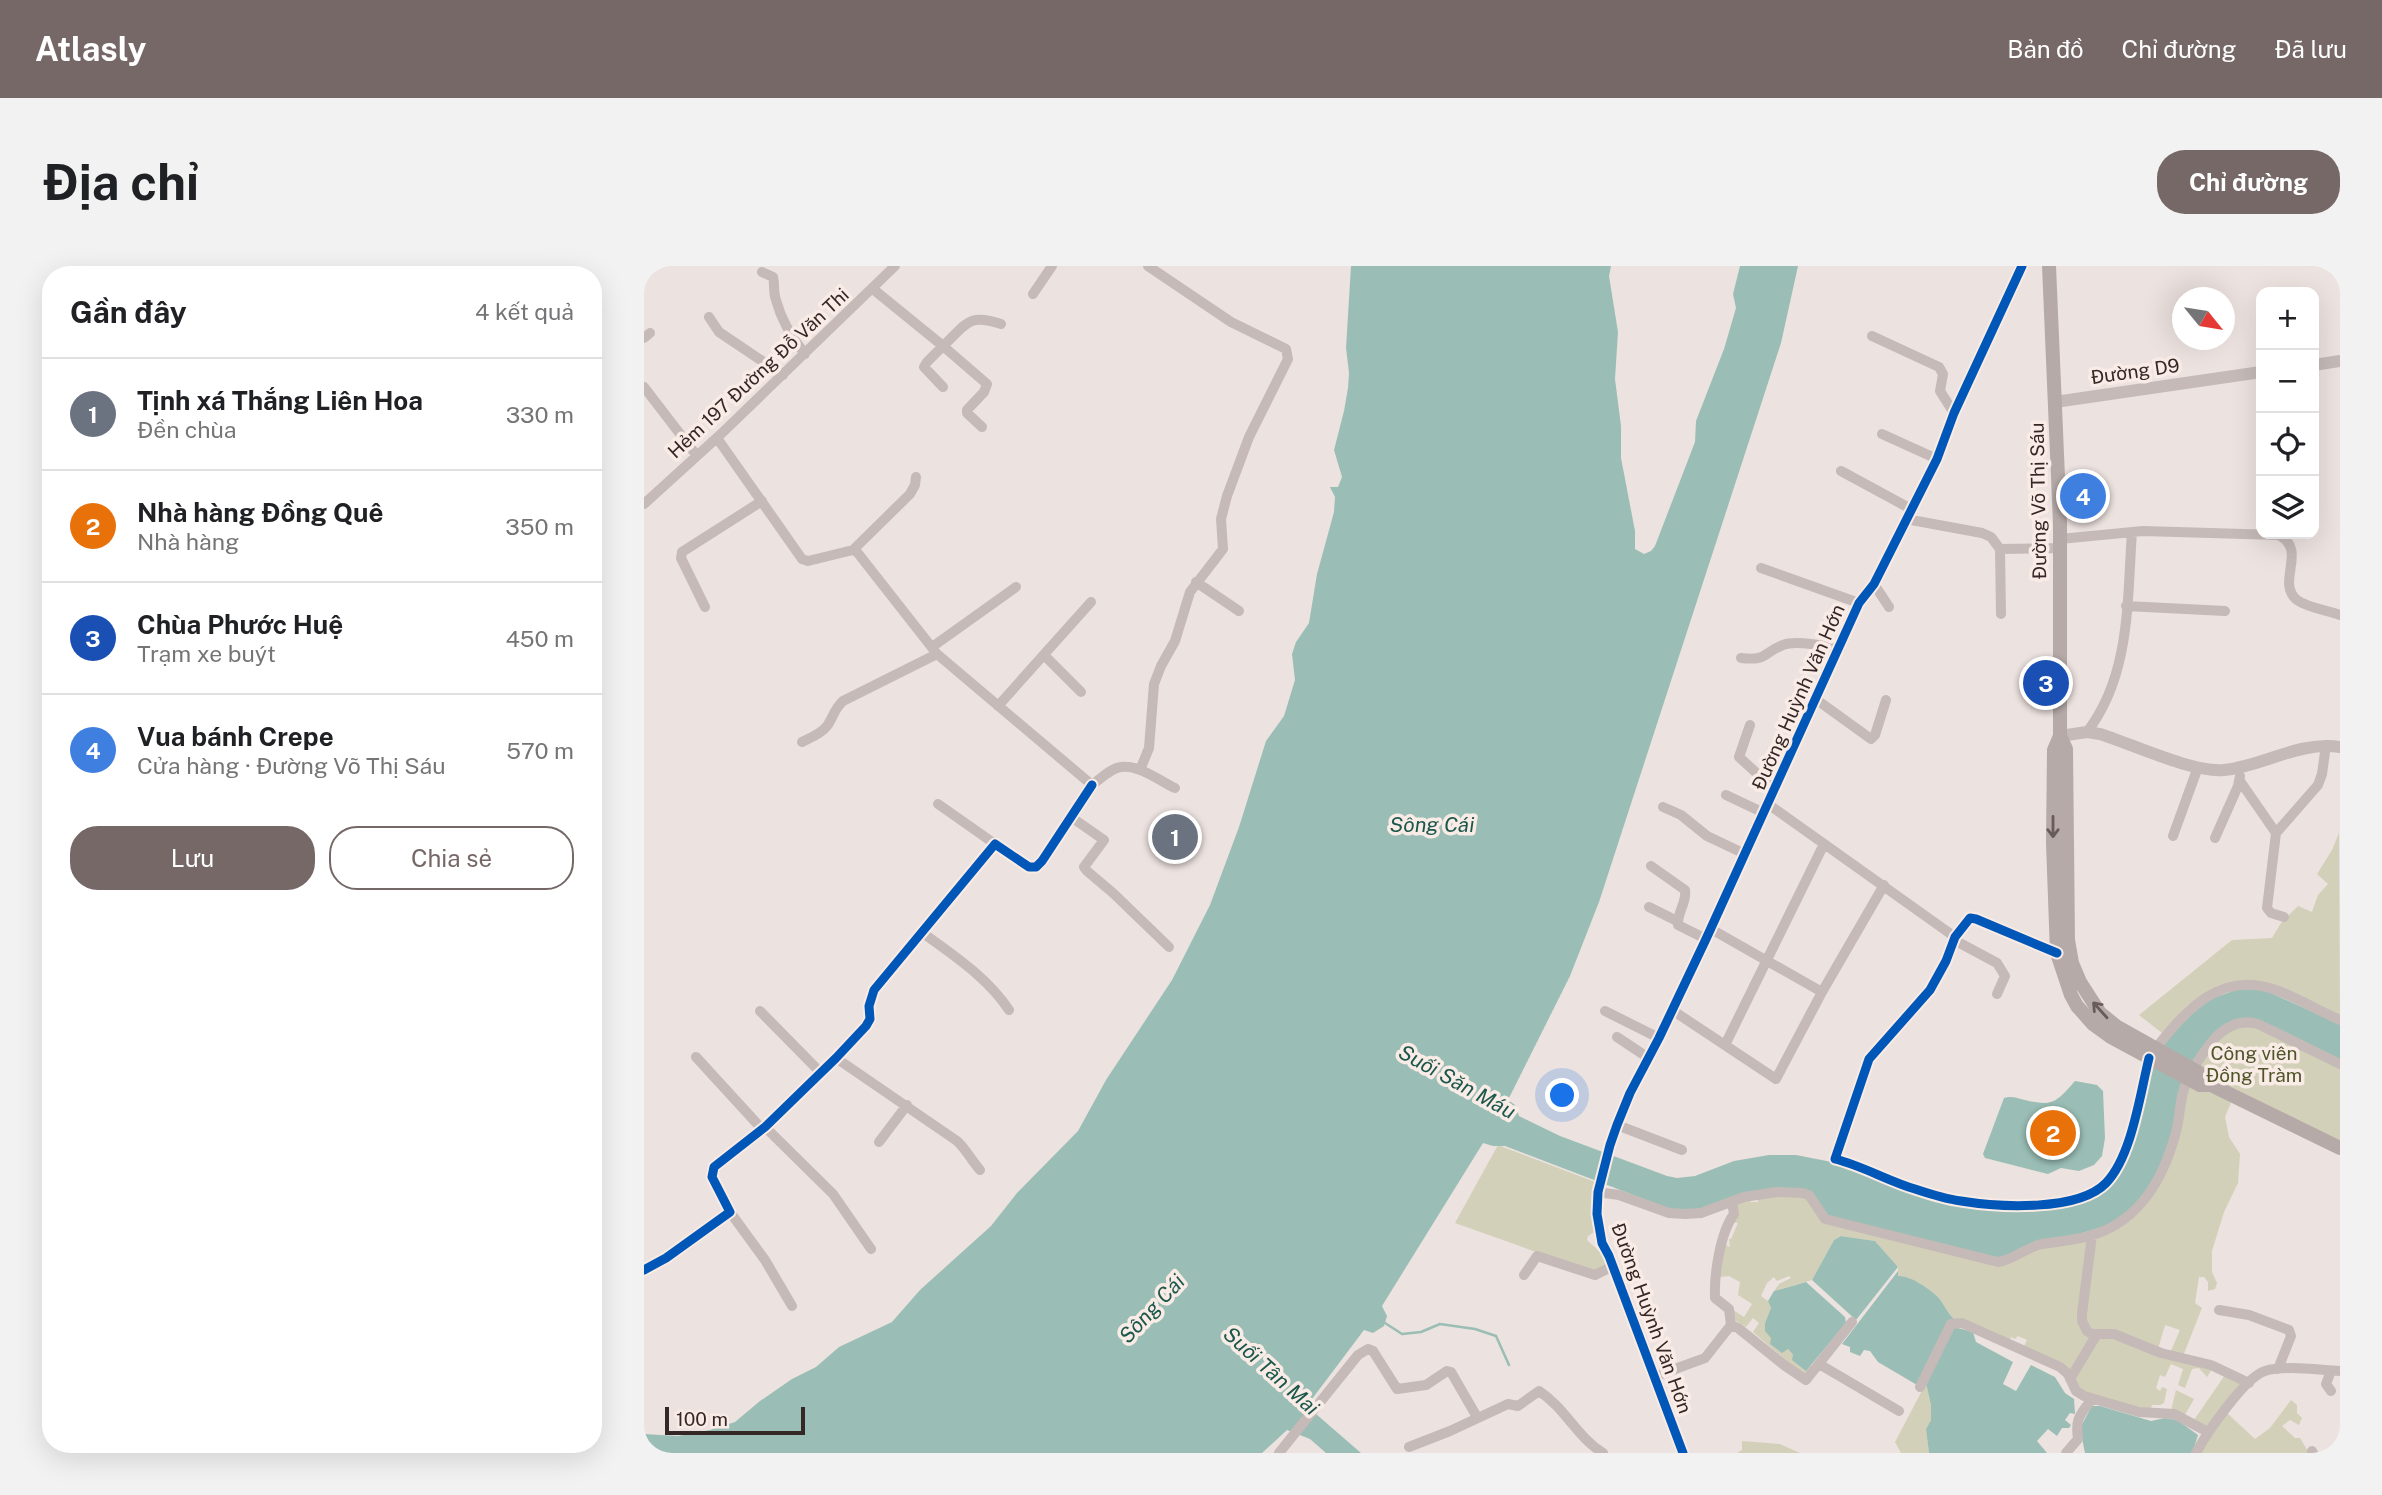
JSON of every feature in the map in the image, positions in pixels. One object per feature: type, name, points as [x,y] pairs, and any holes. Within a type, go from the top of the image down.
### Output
[{"type":"main road","name":"Đường Võ Thị Sáu","points":[[2049,266],[2060,543],[2060,736],[2054,750],[2053,843],[2057,953],[2063,975],[2077,1006],[2093,1024],[2111,1037],[2152,1053]]},
{"type":"main road","name":"Đường Võ Thị Sáu","points":[[2060,736],[2066,749],[2067,909],[2072,963],[2086,993],[2100,1013],[2152,1053]]},
{"type":"main road","points":[[2152,1053],[2191,1074],[2205,1076],[2211,1085],[2340,1148]]},
{"type":"street","name":"Hẻm 197 Đường Đỗ Văn Thi","points":[[644,504],[717,438],[895,266]]},
{"type":"street","points":[[1033,294],[1052,266]]},
{"type":"street","points":[[1140,771],[1149,748],[1154,684],[1175,641],[1186,603],[1196,582],[1220,556],[1223,549],[1221,519],[1227,496],[1249,437],[1289,353],[1286,349],[1246,330],[1147,266]]},
{"type":"street","name":"Đường Huỳnh Văn Hớn","points":[[1683,1453],[1602,1243],[1598,1224],[1598,1192],[1610,1145],[1647,1057],[1659,1038],[1708,934],[1859,603],[1874,584],[1937,459],[1954,412],[2022,266]]},
{"type":"street","points":[[762,272],[773,277],[775,298],[782,315],[793,341],[805,354]]},
{"type":"street","points":[[873,289],[987,384],[985,392],[967,410],[982,427]]},
{"type":"street","points":[[709,317],[719,332],[783,375]]},
{"type":"street","points":[[943,387],[924,367],[927,362],[971,320],[979,318],[1001,324]]},
{"type":"street","points":[[1872,336],[1939,367],[1943,374],[1940,391],[1954,412]]},
{"type":"street","points":[[2319,364],[2340,361]]},
{"type":"street","name":"Đường D9","points":[[2055,402],[2256,373]]},
{"type":"street","points":[[644,387],[697,456]]},
{"type":"street","points":[[1882,434],[1937,459]]},
{"type":"street","points":[[717,438],[804,560],[808,561],[853,550],[910,494],[915,485],[915,477]]},
{"type":"street","points":[[1841,471],[1909,514],[1991,537],[2000,549],[2001,614]]},
{"type":"street","points":[[705,607],[681,558],[682,552],[762,501]]},
{"type":"street","points":[[2087,732],[2099,714],[2118,670],[2124,641],[2132,532]]},
{"type":"street","points":[[2000,549],[2132,532],[2278,535],[2291,547],[2290,587],[2293,595],[2303,603],[2340,615]]},
{"type":"street","points":[[853,550],[860,555],[934,651],[1092,785]]},
{"type":"street","points":[[1761,568],[1859,603]]},
{"type":"street","points":[[1196,582],[1239,611]]},
{"type":"street","points":[[1874,584],[1889,607]]},
{"type":"street","points":[[802,743],[822,732],[842,701],[934,651],[1016,587]]},
{"type":"street","points":[[998,706],[1091,601]]},
{"type":"street","points":[[2126,606],[2225,611]]},
{"type":"street","points":[[1741,658],[1757,660],[1786,643],[1820,644],[1840,649]]},
{"type":"street","points":[[1044,655],[1082,692]]},
{"type":"street","points":[[1817,700],[1871,739],[1875,735],[1886,700]]},
{"type":"street","points":[[1750,725],[1739,757],[1774,789]]},
{"type":"street","points":[[2060,736],[2087,732],[2100,734],[2198,767],[2217,770],[2241,766],[2290,751],[2326,745],[2340,747]]},
{"type":"street","points":[[2284,917],[2270,913],[2267,908],[2276,833],[2318,785],[2326,745]]},
{"type":"street","points":[[2215,838],[2240,781],[2241,766]]},
{"type":"street","points":[[938,804],[1029,867],[1036,867],[1092,785],[1120,767],[1140,771],[1175,788]]},
{"type":"street","points":[[2174,836],[2198,767]]},
{"type":"street","points":[[2240,781],[2276,833]]},
{"type":"street","points":[[1726,795],[1766,809],[1825,844],[1954,939],[1999,965],[2005,976],[1997,995]]},
{"type":"street","points":[[1663,807],[1681,815],[1707,836],[1745,854]]},
{"type":"street","points":[[1071,817],[1104,840],[1084,867],[1168,947]]},
{"type":"street","points":[[792,1306],[770,1266],[730,1212],[712,1172],[719,1162],[763,1128],[821,1073],[870,1019],[869,1006],[874,990],[995,844]]},
{"type":"street","points":[[1725,1045],[1825,844]]},
{"type":"street","points":[[1651,866],[1685,890],[1685,900],[1677,921]]},
{"type":"street","points":[[1672,1010],[1776,1079],[1822,992],[1884,885]]},
{"type":"street","points":[[1649,907],[1677,921],[1680,927],[1708,934],[1767,961],[1822,992]]},
{"type":"street","points":[[2057,953],[1970,918],[1954,939],[1930,990],[1869,1059],[1835,1158],[1912,1188],[1961,1201],[2038,1204],[2082,1197],[2106,1183],[2121,1158],[2152,1053],[2191,1007],[2224,988],[2242,984],[2265,986],[2340,1020]]},
{"type":"street","points":[[922,933],[985,980],[1009,1010]]},
{"type":"street","points":[[760,1011],[821,1073]]},
{"type":"street","points":[[1605,1011],[1659,1038]]},
{"type":"street","points":[[1598,1192],[1619,1195],[1657,1210],[1677,1213],[1701,1213],[1744,1197],[1777,1192],[1802,1193],[1810,1195],[1825,1219],[1997,1262],[2005,1261],[2035,1245],[2092,1235],[2125,1220],[2151,1191],[2163,1169],[2191,1074],[2208,1047],[2233,1024],[2258,1024],[2340,1064]]},
{"type":"street","points":[[1617,1037],[1647,1057]]},
{"type":"street","points":[[696,1057],[763,1128],[833,1194],[871,1249]]},
{"type":"street","points":[[836,1058],[964,1147],[966,1154],[981,1170]]},
{"type":"street","points":[[879,1142],[907,1105]]},
{"type":"street","points":[[1617,1125],[1682,1150]]},
{"type":"street","points":[[1653,1377],[1705,1358],[1731,1325],[1729,1308],[1715,1298],[1714,1287],[1724,1232],[1734,1213],[1732,1202]]},
{"type":"street","points":[[644,1270],[666,1258],[730,1212]]},
{"type":"street","points":[[2092,1235],[2082,1321],[2087,1331],[2114,1334],[2166,1355],[2210,1365],[2249,1383]]},
{"type":"street","points":[[1524,1275],[1537,1256],[1595,1275],[1613,1266]]},
{"type":"street","points":[[2219,1310],[2259,1318],[2290,1330],[2291,1336],[2278,1369]]},
{"type":"street","points":[[1731,1325],[1757,1342],[1802,1379],[1808,1378],[1852,1322]]},
{"type":"street","points":[[1920,1387],[1951,1324],[1959,1323],[2065,1370],[2080,1394],[2139,1412],[2174,1414],[2208,1432]]},
{"type":"street","points":[[2070,1379],[2097,1334]]},
{"type":"street","points":[[1279,1453],[1358,1355],[1370,1349],[1397,1389],[1426,1385],[1447,1371],[1451,1372],[1477,1417]]},
{"type":"street","points":[[1819,1364],[1899,1411]]},
{"type":"street","points":[[2196,1453],[2208,1432],[2260,1373],[2278,1369],[2336,1371]]},
{"type":"street","points":[[2331,1391],[2326,1384],[2336,1371]]},
{"type":"street","points":[[1409,1447],[1508,1404],[1518,1406],[1539,1391],[1561,1409],[1587,1441],[1603,1453]]},
{"type":"street","points":[[2066,1453],[2078,1438],[2078,1418],[2092,1399]]},
{"type":"green space","points":[[2339,833],[2340,1016],[2253,981],[2229,982],[2217,986],[2187,1006],[2162,1033],[2139,1015],[2232,940],[2272,938],[2281,923],[2298,906],[2312,912],[2318,895],[2328,884],[2317,874]]},
{"type":"green space","name":"Công viên Đồng Tràm","points":[[2251,1025],[2340,1067],[2340,1142],[2216,1083],[2199,1067],[2215,1043],[2234,1027]]},
{"type":"green space","points":[[2188,1085],[2233,1098],[2225,1117],[2229,1137],[2240,1154],[2238,1183],[2224,1212],[2212,1251],[2212,1272],[2217,1283],[2215,1289],[2208,1291],[2208,1282],[2204,1277],[2199,1277],[2195,1303],[2202,1308],[2183,1356],[2170,1353],[2180,1330],[2165,1325],[2158,1349],[2101,1330],[2070,1372],[2024,1346],[2027,1340],[2018,1336],[2015,1339],[2011,1337],[2010,1341],[1955,1320],[1930,1290],[1914,1280],[1898,1276],[1898,1267],[1875,1241],[1841,1236],[1834,1240],[1812,1280],[1774,1291],[1779,1284],[1791,1278],[1789,1276],[1777,1281],[1774,1277],[1767,1283],[1761,1296],[1768,1301],[1771,1308],[1765,1323],[1806,1370],[1810,1365],[1812,1368],[1807,1375],[1802,1374],[1753,1332],[1759,1323],[1753,1318],[1746,1327],[1736,1321],[1733,1310],[1744,1317],[1752,1304],[1738,1295],[1740,1282],[1729,1276],[1720,1277],[1725,1245],[1730,1247],[1729,1239],[1738,1223],[1731,1222],[1735,1203],[1749,1199],[1750,1202],[1758,1202],[1758,1199],[1776,1196],[1801,1196],[2029,1251],[2095,1238]]},
{"type":"green space","points":[[1498,1145],[1595,1182],[1592,1209],[1594,1232],[1587,1240],[1604,1256],[1607,1266],[1595,1273],[1455,1223]]},
{"type":"green space","points":[[2099,1337],[2114,1338],[2212,1369],[2207,1377],[2199,1368],[2192,1369],[2185,1388],[2178,1385],[2183,1369],[2171,1364],[2165,1377],[2160,1375],[2156,1388],[2160,1391],[2162,1387],[2167,1389],[2164,1403],[2152,1405],[2150,1411],[2083,1393],[2074,1379]]},
{"type":"green space","points":[[2225,1375],[2243,1385],[2207,1428],[2194,1420]]},
{"type":"green space","points":[[1926,1383],[1931,1405],[1931,1420],[1926,1429],[1929,1453],[1901,1453],[1895,1442]]},
{"type":"green space","points":[[2176,1390],[2194,1399],[2185,1415],[2171,1411]]},
{"type":"green space","points":[[2291,1400],[2297,1405],[2297,1413],[2302,1418],[2299,1425],[2290,1420],[2282,1426],[2295,1438],[2300,1438],[2309,1453],[2200,1453],[2227,1413],[2255,1439],[2270,1428]]},
{"type":"green space","points":[[1742,1441],[1780,1444],[1800,1453],[1737,1453],[1742,1450]]},
{"type":"water","name":"Sông Cái","points":[[1351,266],[1611,266],[1609,276],[1618,332],[1615,379],[1621,426],[1621,458],[1635,531],[1635,549],[1644,554],[1655,546],[1695,442],[1696,421],[1724,349],[1736,308],[1733,294],[1740,266],[1798,266],[1781,343],[1599,902],[1570,976],[1508,1100],[1515,1105],[1519,1116],[1560,1136],[1677,1178],[1695,1176],[1734,1161],[1769,1155],[1796,1155],[1842,1164],[1910,1191],[2037,1208],[2108,1185],[2151,1063],[2180,1022],[2207,1000],[2242,988],[2264,990],[2340,1024],[2340,1060],[2252,1019],[2203,1048],[2155,1179],[2134,1207],[2109,1225],[1998,1258],[1827,1216],[1802,1189],[1697,1211],[1670,1209],[1505,1146],[1483,1143],[1382,1306],[1387,1316],[1384,1326],[1373,1333],[1364,1330],[1312,1399],[1305,1399],[1303,1404],[1305,1409],[1316,1414],[1361,1453],[1326,1453],[1310,1439],[1287,1430],[1262,1453],[644,1453],[644,1434],[678,1436],[735,1422],[792,1379],[816,1367],[839,1347],[892,1322],[920,1290],[991,1226],[1017,1193],[1078,1131],[1106,1080],[1172,980],[1210,905],[1239,827],[1266,741],[1284,716],[1295,680],[1292,654],[1296,642],[1309,623],[1317,574],[1334,512],[1335,497],[1330,487],[1338,487],[1342,477],[1334,450],[1348,388],[1346,348]]},
{"type":"water","points":[[2075,1081],[2097,1085],[2103,1091],[2105,1138],[2102,1156],[2094,1165],[2079,1171],[2061,1168],[2048,1174],[1985,1158],[1983,1154],[2004,1098],[2052,1102]]},
{"type":"water","points":[[1841,1236],[1875,1241],[1898,1267],[1856,1320],[1812,1280],[1834,1240]]},
{"type":"water","points":[[1898,1271],[1898,1276],[1914,1280],[1934,1294],[1955,1320],[1917,1385],[1878,1362],[1870,1351],[1864,1350],[1860,1356],[1850,1352],[1850,1347],[1842,1344]]},
{"type":"water","points":[[1806,1282],[1845,1317],[1846,1323],[1806,1371],[1792,1360],[1793,1355],[1788,1349],[1782,1353],[1770,1344],[1771,1338],[1765,1331],[1765,1323],[1771,1308],[1768,1301],[1774,1291]]},
{"type":"water","points":[[1954,1327],[1973,1332],[1976,1342],[2013,1362],[2003,1384],[2016,1391],[2031,1365],[2055,1377],[2065,1393],[2074,1399],[2075,1414],[2070,1413],[2065,1420],[2071,1425],[2069,1428],[2062,1428],[2057,1436],[2048,1429],[2037,1441],[2047,1453],[1929,1453],[1926,1429],[1931,1420],[1931,1405],[1926,1383]]},
{"type":"water","points":[[2092,1406],[2151,1421],[2165,1418],[2177,1420],[2198,1435],[2193,1451],[2085,1453],[2080,1428]]},
{"type":"waterway","points":[[1385,1323],[1402,1334],[1421,1332],[1440,1324],[1475,1329],[1496,1336],[1509,1365]]},
{"type":"cycle path","points":[[1683,1453],[1602,1243],[1597,1214],[1598,1192],[1610,1145],[1630,1093],[1706,939],[1859,603],[1874,584],[1937,459],[1954,413],[2022,266]]},
{"type":"cycle path","points":[[644,1270],[666,1258],[730,1212],[712,1177],[714,1167],[765,1127],[866,1026],[870,1019],[869,1006],[874,990],[995,844],[1029,867],[1036,867],[1092,785]]},
{"type":"cycle path","points":[[2057,953],[1970,918],[1955,937],[1930,990],[1869,1059],[1835,1159],[1905,1186],[1955,1200],[2016,1206],[2077,1199],[2106,1183],[2115,1171],[2129,1141],[2149,1058]]},
{"type":"place","name":"Vua bánh Crepe","points":[[2083,496]]},
{"type":"place","name":"Chùa Phước Huệ","points":[[2046,683]]},
{"type":"place","name":"Tịnh xá Thắng Liên Hoa","points":[[1175,837]]},
{"type":"place","name":"Nhà hàng Đồng Quê","points":[[2053,1133]]},
{"type":"water label","name":"Suối Săn Máu","points":[[1457,1082]]},
{"type":"water label","name":"Suối Tân Mai","points":[[1271,1371]]}]
